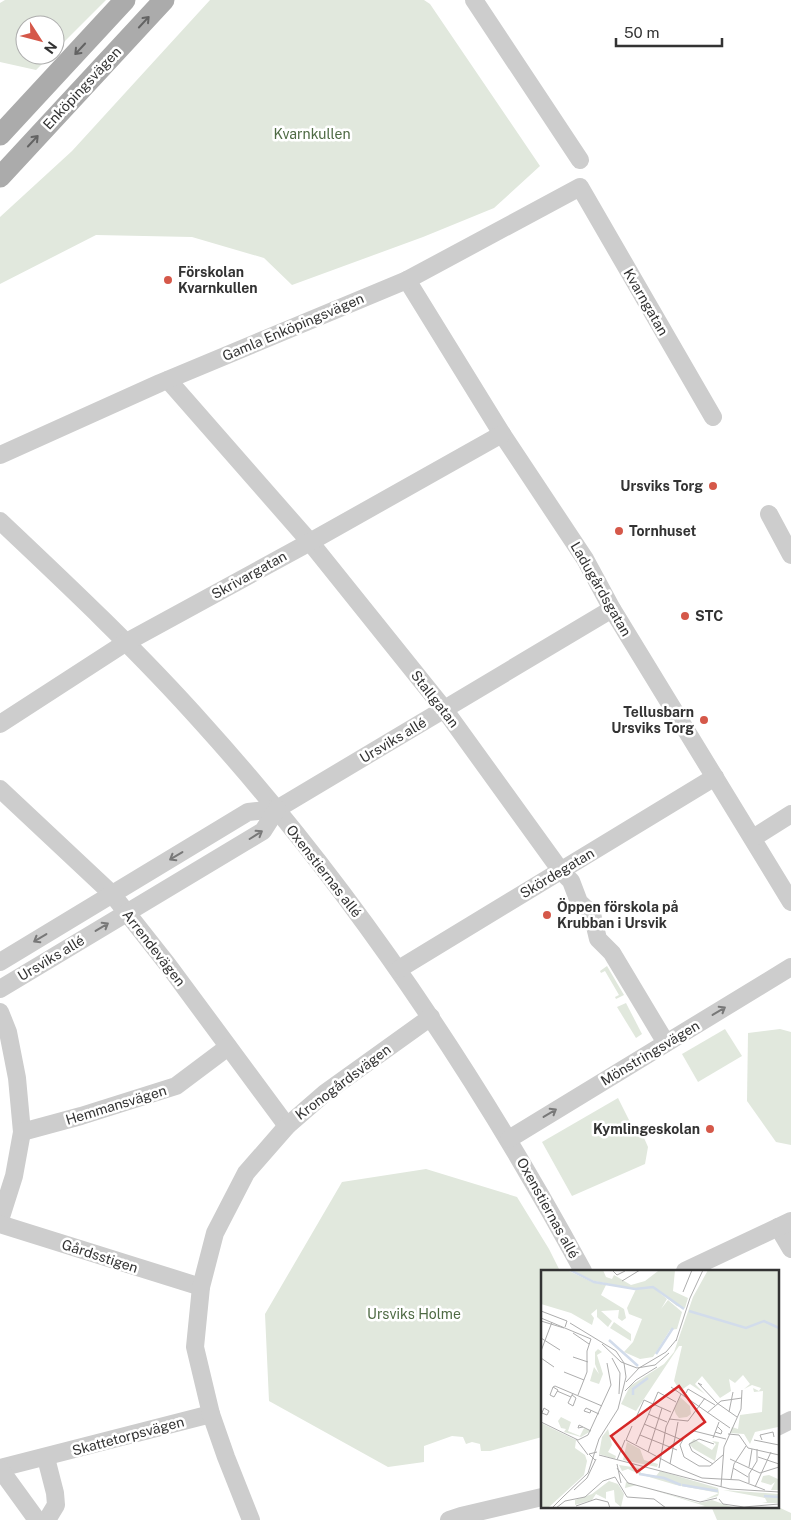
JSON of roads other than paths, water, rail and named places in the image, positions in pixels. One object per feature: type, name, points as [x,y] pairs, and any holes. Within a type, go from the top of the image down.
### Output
[{"type":"main road","name":"Enköpingsvägen","points":[[0,135],[125,0]]},
{"type":"main road","name":"Enköpingsvägen","points":[[0,177],[164,0]]},
{"type":"street","points":[[474,0],[580,160]]},
{"type":"street","name":"Gamla Enköpingsvägen","points":[[0,455],[168,380],[407,280],[580,186]]},
{"type":"street","name":"Kvarngatan","points":[[580,186],[713,417]]},
{"type":"street","name":"Ladugårdsgatan","points":[[407,280],[502,434],[585,559],[612,609],[791,902]]},
{"type":"street","name":"Stallgatan","points":[[168,380],[310,542],[444,709],[561,870],[571,881],[579,902],[592,914],[598,938],[612,953],[666,1043]]},
{"type":"street","name":"Skrivargatan","points":[[0,724],[125,643],[502,434]]},
{"type":"street","points":[[768,514],[791,554]]},
{"type":"street","name":"Oxenstiernas allé","points":[[0,521],[74,592],[204,724],[277,809],[348,900],[399,969],[509,1139],[583,1270]]},
{"type":"street","name":"Ursviks allé","points":[[0,962],[248,812],[277,809],[612,609]]},
{"type":"street","name":"Skördegatan","points":[[399,969],[716,777]]},
{"type":"street","name":"Arrendevägen","points":[[0,789],[112,894],[168,965],[286,1126]]},
{"type":"street","name":"Ursviks allé","points":[[0,989],[263,832],[277,809]]},
{"type":"street","points":[[753,838],[791,814]]},
{"type":"street","points":[[218,831],[231,850]]},
{"type":"street","name":"Mönstringsvägen","points":[[509,1139],[791,967]]},
{"type":"street","points":[[0,1012],[8,1032],[17,1078],[22,1132],[14,1176],[0,1220]]},
{"type":"street","name":"Kronogårdsvägen","points":[[251,1520],[226,1458],[211,1414],[195,1347],[200,1287],[214,1233],[246,1173],[286,1126],[325,1093],[431,1017]]},
{"type":"street","name":"Hemmansvägen","points":[[22,1132],[81,1116],[176,1086],[228,1046]]},
{"type":"street","name":"Gårdsstigen","points":[[0,1224],[200,1287]]},
{"type":"street","points":[[687,1270],[784,1224],[791,1249]]},
{"type":"street","name":"Skattetorpsvägen","points":[[37,1520],[0,1469],[211,1414]]},
{"type":"street","points":[[778,1426],[791,1420]]},
{"type":"street","points":[[46,1458],[55,1493],[56,1505],[47,1520]]},
{"type":"street","points":[[449,1520],[461,1516],[515,1512],[541,1498]]},
{"type":"place","name":"Förskolan Kvarnkullen","points":[[168,280]]},
{"type":"place","name":"Ursviks Torg","points":[[713,486]]},
{"type":"place","name":"Tornhuset","points":[[619,531]]},
{"type":"place","name":"STC","points":[[685,616]]},
{"type":"place","name":"Tellusbarn Ursviks Torg","points":[[704,720]]},
{"type":"place","name":"Öppen förskola på Krubban i Ursvik","points":[[547,915]]},
{"type":"place","name":"Kymlingeskolan","points":[[710,1129]]},
{"type":"park label","name":"Kvarnkullen","points":[[312,134]]},
{"type":"park label","name":"Ursviks Holme","points":[[414,1314]]}]
